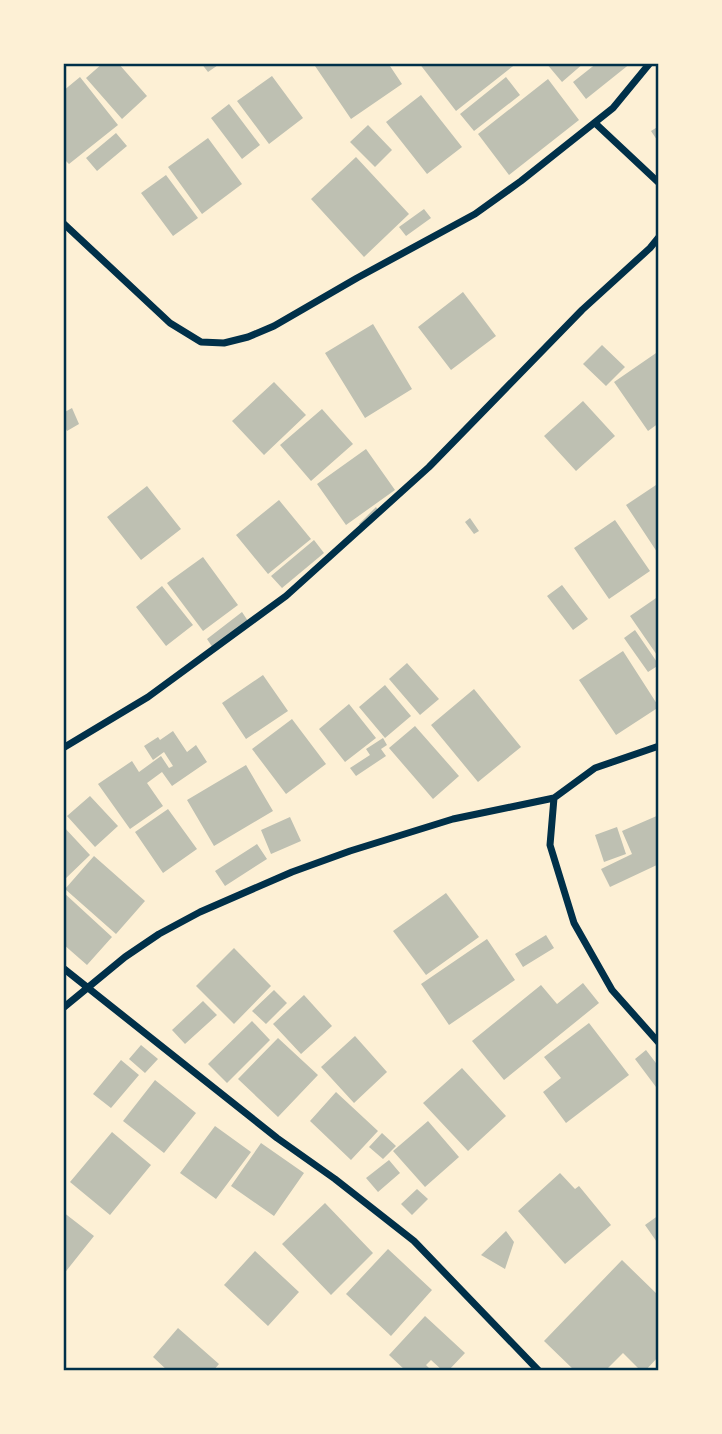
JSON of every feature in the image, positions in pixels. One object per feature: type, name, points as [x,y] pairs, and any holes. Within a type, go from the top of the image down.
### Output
[{"type":"street","points":[[63,223],[170,323],[201,342],[224,343],[248,337],[274,326],[475,214],[613,108],[650,63]]},
{"type":"street","points":[[595,123],[659,183]]},
{"type":"street","points":[[63,748],[148,697],[286,596],[429,467],[572,320],[659,237]]},
{"type":"street","points":[[63,1007],[125,957],[159,934],[200,912],[350,850],[453,819],[554,798],[595,768],[659,746]]},
{"type":"street","points":[[554,798],[550,845],[574,923],[612,989],[659,1043]]},
{"type":"street","points":[[63,968],[244,1113],[344,1185],[414,1241],[538,1371]]},
{"type":"building","points":[[103,63],[118,63],[147,96],[122,119],[86,78]]},
{"type":"building","points":[[201,63],[221,63],[208,72]]},
{"type":"building","points":[[313,63],[388,63],[402,84],[351,119]]},
{"type":"building","points":[[419,63],[517,63],[456,111]]},
{"type":"building","points":[[546,63],[584,63],[562,82]]},
{"type":"building","points":[[597,63],[631,63],[586,99],[573,82]]},
{"type":"building","points":[[272,76],[303,118],[269,144],[237,101]]},
{"type":"building","points":[[80,77],[118,125],[69,164],[63,158],[63,91]]},
{"type":"building","points":[[506,77],[520,95],[474,131],[460,114]]},
{"type":"building","points":[[548,79],[579,120],[509,175],[478,134]]},
{"type":"building","points":[[421,95],[462,147],[427,174],[386,122]]},
{"type":"building","points":[[229,104],[260,145],[242,159],[211,118]]},
{"type":"building","points":[[368,125],[392,150],[375,167],[350,142]]},
{"type":"building","points":[[659,126],[659,143],[651,131]]},
{"type":"building","points":[[116,133],[127,146],[97,171],[86,158]]},
{"type":"building","points":[[208,138],[242,184],[202,214],[168,167]]},
{"type":"building","points":[[356,157],[409,214],[364,257],[311,199]]},
{"type":"building","points":[[166,175],[198,218],[173,236],[141,193]]},
{"type":"building","points":[[424,209],[431,218],[406,236],[399,227]]},
{"type":"building","points":[[463,292],[496,336],[451,370],[418,327]]},
{"type":"building","points":[[373,324],[412,389],[365,418],[325,353]]},
{"type":"building","points":[[602,345],[625,367],[606,386],[583,364]]},
{"type":"building","points":[[659,351],[659,423],[648,431],[614,382]]},
{"type":"building","points":[[274,382],[306,415],[264,455],[232,421]]},
{"type":"building","points":[[583,401],[615,436],[576,471],[544,436]]},
{"type":"building","points":[[72,408],[79,424],[67,431],[63,424],[63,413]]},
{"type":"building","points":[[322,409],[353,444],[311,481],[280,445]]},
{"type":"building","points":[[366,449],[395,490],[346,525],[317,484]]},
{"type":"building","points":[[659,483],[659,555],[626,505]]},
{"type":"building","points":[[147,486],[181,529],[141,560],[107,517]]},
{"type":"building","points":[[279,500],[311,539],[268,574],[236,535]]},
{"type":"building","points":[[376,507],[379,512],[363,528],[359,524]]},
{"type":"building","points":[[470,518],[479,531],[474,534],[465,522]]},
{"type":"building","points":[[615,520],[650,571],[609,599],[574,548]]},
{"type":"building","points":[[314,540],[324,553],[282,588],[271,576]]},
{"type":"building","points":[[203,557],[238,605],[203,631],[167,583]]},
{"type":"building","points":[[562,585],[588,619],[573,630],[547,596]]},
{"type":"building","points":[[162,586],[193,625],[166,646],[136,607]]},
{"type":"building","points":[[659,596],[659,658],[630,616]]},
{"type":"building","points":[[242,612],[248,621],[213,648],[207,639]]},
{"type":"building","points":[[635,630],[659,665],[648,672],[624,638]]},
{"type":"building","points":[[623,651],[659,707],[616,735],[579,680]]},
{"type":"building","points":[[407,663],[439,699],[420,715],[389,679]]},
{"type":"building","points":[[263,675],[288,711],[246,739],[222,703]]},
{"type":"building","points":[[385,685],[411,716],[385,738],[359,707]]},
{"type":"building","points":[[474,689],[521,747],[478,782],[431,725]]},
{"type":"building","points":[[349,704],[376,738],[345,762],[319,729]]},
{"type":"building","points":[[292,719],[326,764],[286,794],[252,749]]},
{"type":"building","points":[[415,726],[459,776],[433,799],[389,748]]},
{"type":"building","points":[[173,731],[187,752],[196,745],[207,762],[172,786],[162,772],[147,783],[163,806],[130,829],[98,784],[132,761],[139,772],[161,756],[169,768],[173,766],[164,752],[153,760],[144,746]]},
{"type":"building","points":[[383,738],[387,745],[381,749],[386,756],[356,776],[350,768],[370,755],[366,749]]},
{"type":"building","points":[[246,765],[273,811],[214,846],[187,800]]},
{"type":"building","points":[[90,796],[118,826],[95,847],[67,816]]},
{"type":"building","points":[[168,809],[197,849],[163,873],[135,832]]},
{"type":"building","points":[[659,815],[659,864],[610,887],[601,869],[632,854],[622,831]]},
{"type":"building","points":[[290,817],[301,841],[271,854],[261,830]]},
{"type":"building","points":[[63,826],[90,855],[63,881]]},
{"type":"building","points":[[617,827],[626,854],[604,862],[595,835]]},
{"type":"building","points":[[257,844],[267,859],[225,886],[215,871]]},
{"type":"building","points":[[94,856],[145,901],[116,934],[65,889]]},
{"type":"building","points":[[63,892],[112,937],[87,965],[63,944]]},
{"type":"building","points":[[446,893],[479,937],[426,975],[393,931]]},
{"type":"building","points":[[546,935],[554,948],[523,967],[515,954]]},
{"type":"building","points":[[487,939],[515,980],[449,1025],[421,984]]},
{"type":"building","points":[[234,948],[271,986],[234,1024],[196,986]]},
{"type":"building","points":[[583,983],[599,1003],[504,1080],[472,1041],[541,985],[557,1004]]},
{"type":"building","points":[[274,990],[287,1003],[266,1024],[252,1011]]},
{"type":"building","points":[[304,995],[332,1026],[301,1054],[273,1024]]},
{"type":"building","points":[[203,1001],[217,1015],[185,1044],[172,1030]]},
{"type":"building","points":[[252,1021],[270,1040],[227,1083],[208,1064]]},
{"type":"building","points":[[589,1023],[629,1075],[566,1123],[543,1092],[561,1078],[544,1057]]},
{"type":"building","points":[[355,1036],[387,1072],[354,1103],[321,1067]]},
{"type":"building","points":[[278,1038],[318,1075],[278,1117],[238,1079]]},
{"type":"building","points":[[141,1045],[158,1059],[145,1073],[129,1059]]},
{"type":"building","points":[[646,1050],[659,1067],[659,1091],[635,1059]]},
{"type":"building","points":[[121,1060],[139,1075],[111,1108],[93,1094]]},
{"type":"building","points":[[462,1068],[506,1116],[468,1151],[423,1103]]},
{"type":"building","points":[[155,1080],[196,1113],[164,1153],[123,1121]]},
{"type":"building","points":[[336,1092],[378,1131],[351,1160],[310,1121]]},
{"type":"building","points":[[428,1121],[459,1157],[425,1187],[393,1151]]},
{"type":"building","points":[[215,1126],[251,1152],[216,1199],[180,1173]]},
{"type":"building","points":[[112,1132],[151,1165],[110,1215],[70,1182]]},
{"type":"building","points":[[382,1133],[396,1146],[383,1159],[369,1147]]},
{"type":"building","points":[[261,1143],[304,1173],[274,1216],[231,1186]]},
{"type":"building","points":[[389,1160],[400,1173],[378,1192],[366,1178]]},
{"type":"building","points":[[560,1173],[575,1189],[579,1186],[611,1225],[565,1264],[518,1211]]},
{"type":"building","points":[[417,1189],[428,1199],[412,1215],[401,1204]]},
{"type":"building","points":[[325,1203],[373,1253],[331,1295],[282,1244]]},
{"type":"building","points":[[63,1212],[94,1236],[63,1275]]},
{"type":"building","points":[[659,1215],[659,1245],[645,1225]]},
{"type":"building","points":[[506,1231],[514,1242],[505,1269],[481,1255]]},
{"type":"building","points":[[388,1249],[432,1290],[391,1336],[346,1294]]},
{"type":"building","points":[[255,1251],[299,1292],[268,1326],[224,1285]]},
{"type":"building","points":[[622,1260],[659,1296],[659,1356],[645,1371],[641,1371],[623,1353],[605,1371],[575,1371],[544,1341]]},
{"type":"building","points":[[425,1316],[465,1353],[448,1371],[443,1371],[431,1360],[426,1365],[432,1371],[406,1371],[389,1355]]},
{"type":"building","points":[[178,1328],[219,1364],[213,1371],[168,1371],[153,1357]]}]
